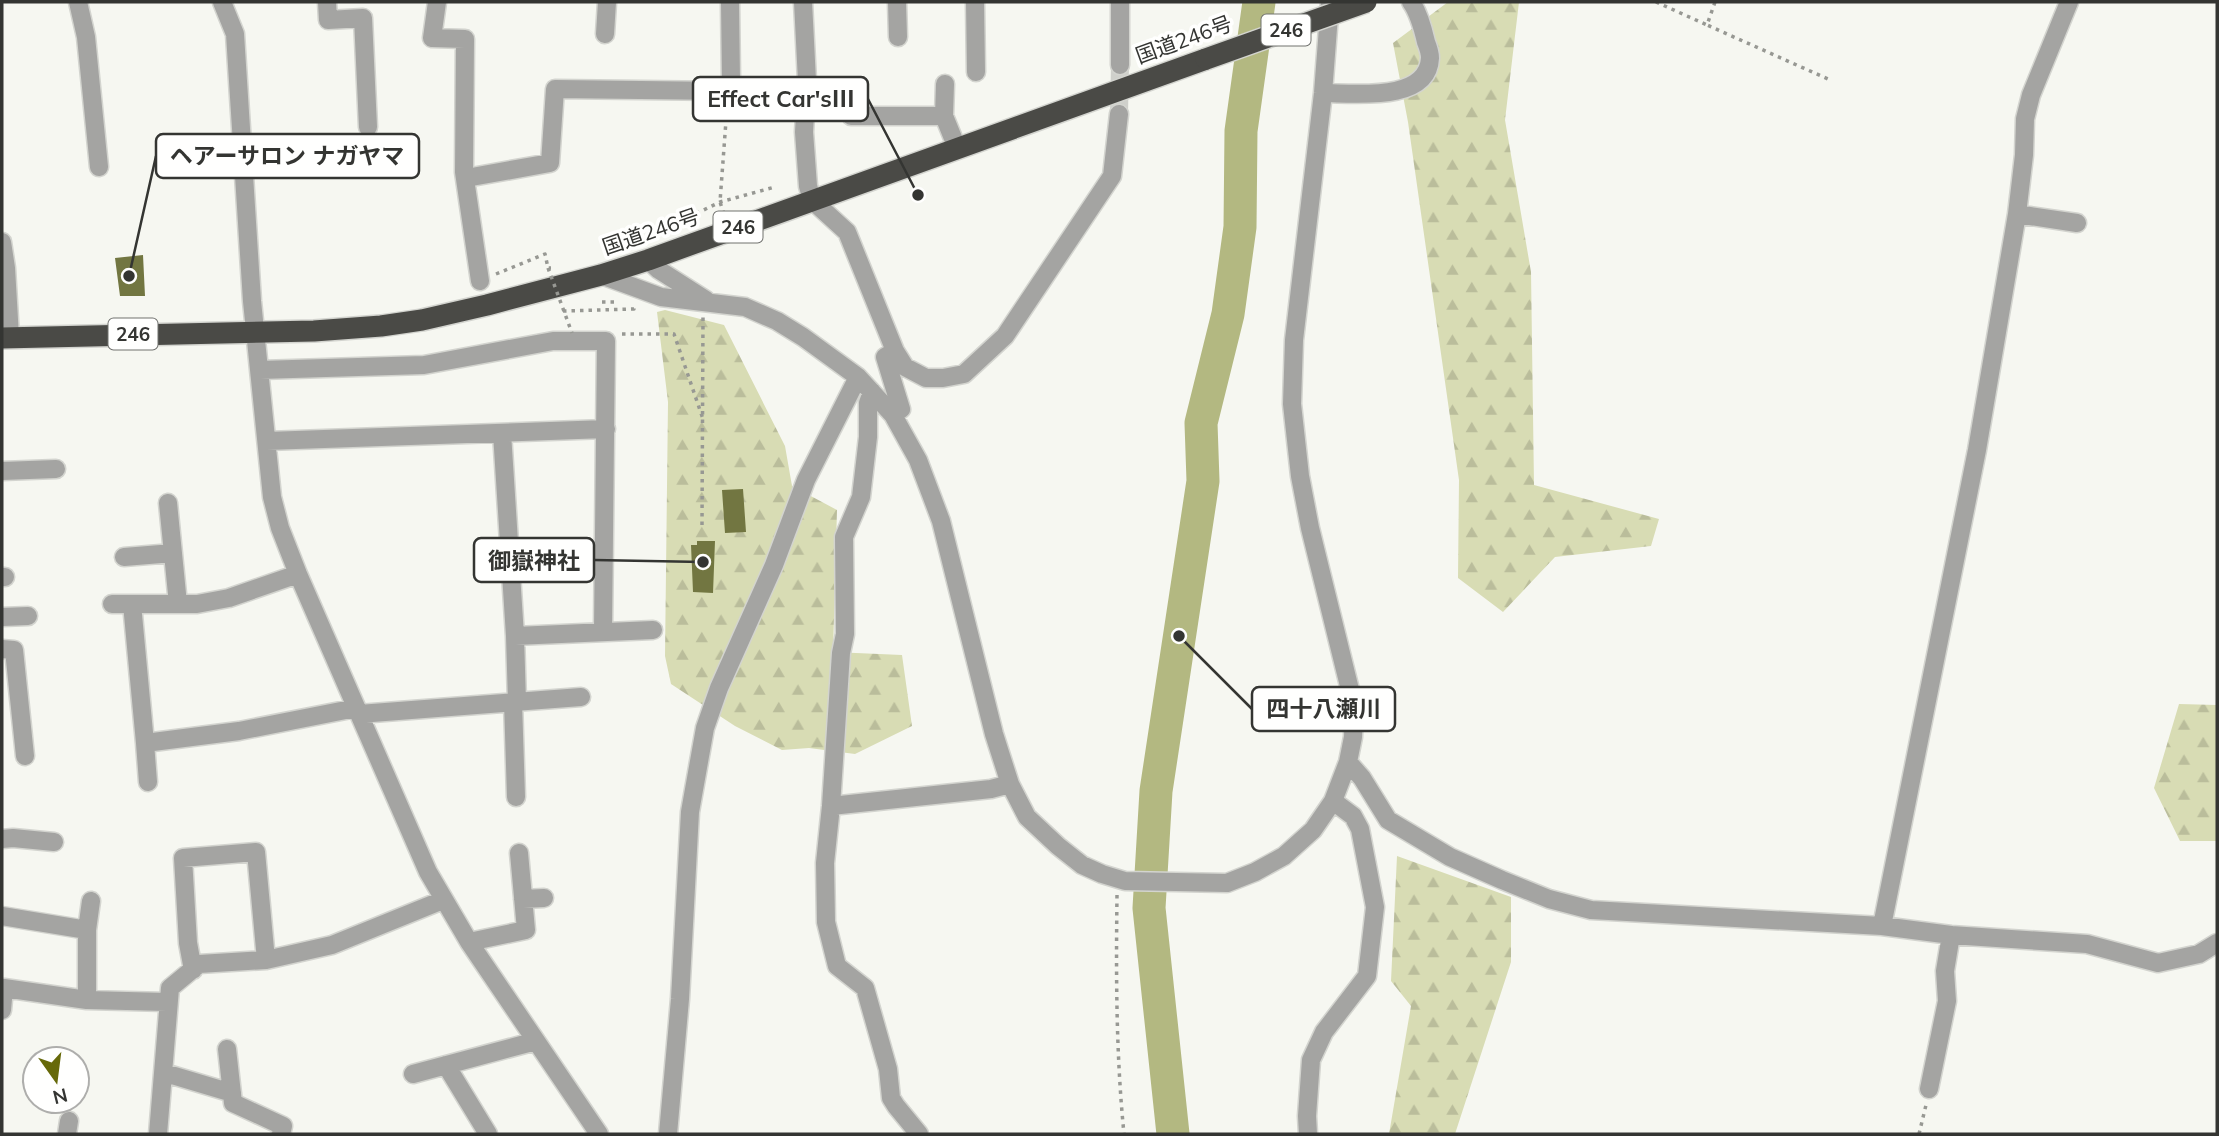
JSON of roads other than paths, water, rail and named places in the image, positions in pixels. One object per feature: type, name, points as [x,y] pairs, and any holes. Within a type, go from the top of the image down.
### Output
[{"type":"highway","name":"国道246号","points":[[6,338],[314,331],[422,320],[601,275],[648,260],[1366,2]]},
{"type":"street","points":[[78,2],[86,37],[99,167]]},
{"type":"street","points":[[222,2],[235,34],[255,331],[272,496],[280,528],[428,872],[469,942],[599,1134]]},
{"type":"street","points":[[327,2],[328,20],[363,18],[368,127]]},
{"type":"street","points":[[437,2],[432,38],[465,40],[466,178],[480,281]]},
{"type":"street","points":[[605,34],[607,2]]},
{"type":"street","points":[[466,178],[550,163],[555,89],[726,91],[731,81],[730,2]]},
{"type":"street","points":[[803,2],[807,81],[804,132],[806,179],[812,200],[848,232],[895,351],[905,367],[926,378],[964,374],[1005,336],[1112,176],[1119,114]]},
{"type":"street","points":[[897,2],[898,37]]},
{"type":"street","points":[[975,2],[969,52],[976,72]]},
{"type":"street","points":[[1120,2],[1120,65]]},
{"type":"street","points":[[601,275],[661,297],[745,307],[777,321],[803,337],[858,377],[893,415],[918,460],[941,521],[994,734],[1010,784],[1027,817],[1082,865],[1121,880],[1227,883],[1284,856],[1313,830],[1333,801],[1348,762],[1353,737],[1354,706],[1310,528],[1300,476],[1292,404],[1294,340],[1323,93],[1330,2]]},
{"type":"street","points":[[1323,93],[1381,93],[1407,89],[1425,74],[1430,58],[1426,38],[1411,2]]},
{"type":"street","points":[[1882,926],[1975,464],[2017,214],[2025,119],[2031,95],[2069,2]]},
{"type":"street","points":[[945,84],[944,116],[957,148]]},
{"type":"street","points":[[850,116],[944,116]]},
{"type":"street","points":[[2017,214],[2077,223]]},
{"type":"street","points":[[2,242],[6,268],[6,338]]},
{"type":"street","points":[[648,260],[706,302]]},
{"type":"street","points":[[260,370],[424,365],[553,341],[606,341],[603,631]]},
{"type":"street","points":[[893,415],[901,409],[885,356],[895,351]]},
{"type":"street","points":[[668,1134],[680,999],[690,812],[705,728],[719,688],[774,565],[806,480],[858,377]]},
{"type":"street","points":[[872,392],[868,403],[868,437],[861,497],[844,537],[845,634],[841,653],[825,863],[826,922],[837,966],[865,988],[888,1069],[891,1098],[919,1134]]},
{"type":"street","points":[[267,441],[606,429]]},
{"type":"street","points":[[502,433],[515,636],[516,797]]},
{"type":"street","points":[[2,471],[56,469]]},
{"type":"street","points":[[168,503],[178,604]]},
{"type":"street","points":[[124,557],[173,553]]},
{"type":"street","points":[[112,604],[197,604],[229,598],[298,574]]},
{"type":"street","points":[[132,604],[148,782]]},
{"type":"street","points":[[2,617],[28,616]]},
{"type":"street","points":[[515,636],[653,630]]},
{"type":"street","points":[[2,649],[14,650],[25,756]]},
{"type":"street","points":[[145,743],[239,731],[357,711],[581,697]]},
{"type":"street","points":[[1348,762],[1362,778],[1388,820],[1450,857],[1549,899],[1591,909],[1882,926],[1951,935],[2087,944],[2158,963],[2199,954],[2217,943]]},
{"type":"street","points":[[831,806],[991,789],[1010,784]]},
{"type":"street","points":[[1308,1134],[1311,1060],[1324,1032],[1367,976],[1375,908],[1360,830],[1353,817],[1333,801]]},
{"type":"street","points":[[2,839],[54,842]]},
{"type":"street","points":[[193,970],[188,943],[183,858],[256,852],[266,960]]},
{"type":"street","points":[[469,942],[526,930],[519,853]]},
{"type":"street","points":[[523,899],[544,898]]},
{"type":"street","points":[[158,1134],[170,988],[200,964],[266,960],[332,945],[443,900]]},
{"type":"street","points":[[87,1000],[87,930],[90,901]]},
{"type":"street","points":[[2,916],[87,930]]},
{"type":"street","points":[[1929,1089],[1947,1001],[1945,971],[1951,935]]},
{"type":"street","points":[[2,1010],[4,988],[87,1000],[167,1002]]},
{"type":"street","points":[[413,1074],[536,1041]]},
{"type":"street","points":[[227,1049],[233,1103],[283,1126],[281,1134]]},
{"type":"street","points":[[446,1065],[488,1134]]},
{"type":"street","points":[[164,1073],[232,1093]]},
{"type":"waterway","points":[[1173,1134],[1149,908],[1156,791],[1203,481],[1201,423],[1228,314],[1240,227],[1241,131],[1259,2]]},
{"type":"tunnel","points":[[1119,114],[1120,65]]},
{"type":"place","name":"Effect Car'sⅢ","points":[[918,195]]},
{"type":"place","name":"ヘアーサロン ナガヤマ","points":[[129,276]]},
{"type":"place","name":"御嶽神社","points":[[703,562]]},
{"type":"place","name":"四十八瀬川","points":[[1179,636]]}]
